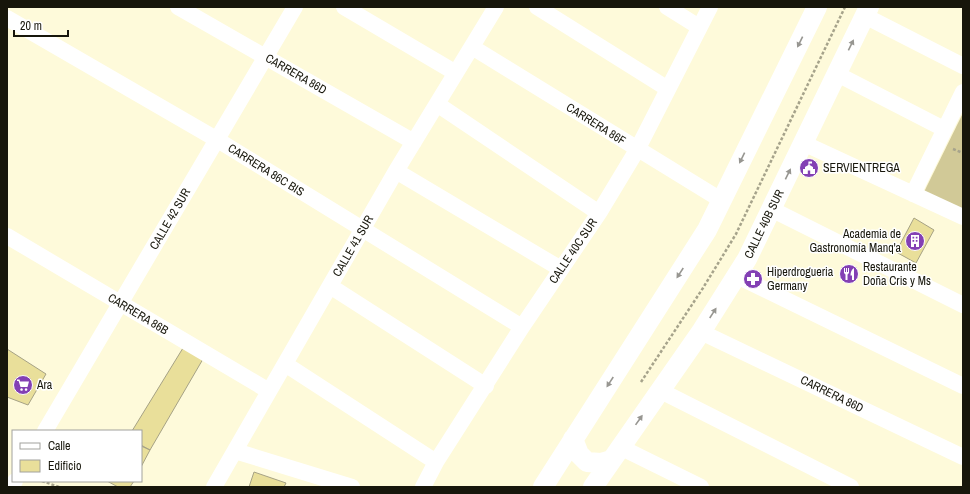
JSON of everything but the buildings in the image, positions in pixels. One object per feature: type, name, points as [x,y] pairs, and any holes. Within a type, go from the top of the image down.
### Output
[{"type":"street","name":"CARRERA 86D","points":[[178,7],[414,142]]},
{"type":"street","name":"CALLE 42 SUR","points":[[46,430],[294,7]]},
{"type":"street","points":[[344,7],[456,73]]},
{"type":"street","name":"CALLE 41 SUR","points":[[214,487],[396,171],[496,7]]},
{"type":"street","points":[[537,7],[668,89]]},
{"type":"street","points":[[667,7],[699,27]]},
{"type":"street","name":"CALLE 40C SUR","points":[[422,487],[436,462],[486,386],[522,327],[599,213],[637,150],[710,7]]},
{"type":"street","points":[[543,487],[692,254],[721,200],[817,7]]},
{"type":"street","points":[[867,12],[963,66]]},
{"type":"street","name":"CALLE 40B SUR","points":[[594,487],[615,453],[701,332],[737,276],[867,12]]},
{"type":"street","name":"CARRERA 86C BIS","points":[[7,18],[216,139],[522,327]]},
{"type":"street","name":"CARRERA 86F","points":[[472,47],[637,150],[721,200]]},
{"type":"street","points":[[837,74],[944,129]]},
{"type":"street","points":[[913,194],[963,92]]},
{"type":"street","points":[[438,104],[599,213]]},
{"type":"street","points":[[803,143],[963,217]]},
{"type":"street","points":[[396,171],[561,269]]},
{"type":"street","points":[[771,209],[963,305]]},
{"type":"street","name":"CARRERA 86B","points":[[7,236],[269,391]]},
{"type":"street","points":[[737,276],[963,386]]},
{"type":"street","points":[[330,286],[486,386]]},
{"type":"street","name":"CARRERA 86D","points":[[701,332],[963,458]]},
{"type":"street","points":[[285,364],[436,462]]},
{"type":"street","points":[[659,390],[851,487]]},
{"type":"street","points":[[573,439],[579,454],[587,462],[601,463],[615,453],[684,483],[701,487]]},
{"type":"street","points":[[235,451],[352,487]]},
{"type":"path","points":[[45,482],[59,487]]},
{"type":"shaded area","points":[[963,113],[963,209],[924,192]]},
{"type":"place","name":"SERVIENTREGA","points":[[809,168]]},
{"type":"place","name":"Academia de Gastronomía Manq'a","points":[[915,241]]},
{"type":"place","name":"Restaurante Doña Cris y Ms","points":[[849,274]]},
{"type":"place","name":"Hiperdrogueria Germany","points":[[753,279]]},
{"type":"place","name":"Ara","points":[[23,385]]}]
